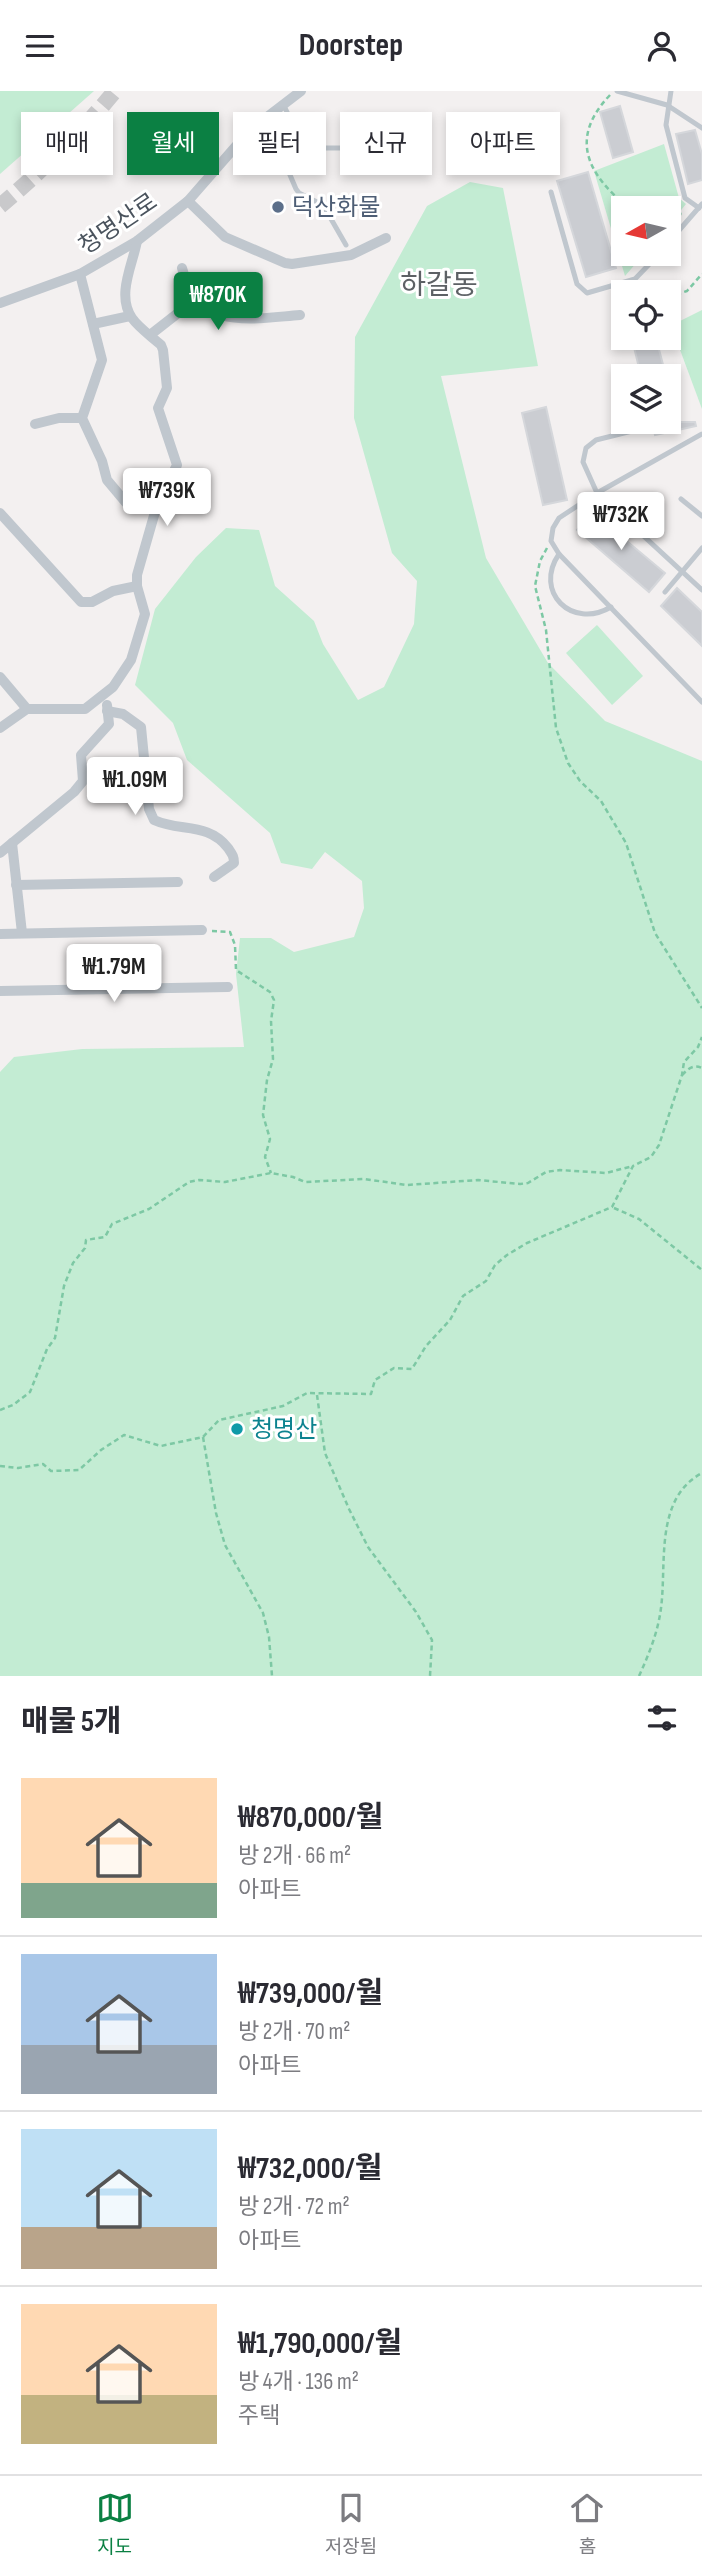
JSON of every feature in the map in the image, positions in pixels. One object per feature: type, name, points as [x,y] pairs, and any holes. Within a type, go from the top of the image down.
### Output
[{"type":"street","name":"청명산로","points":[[276,112],[301,91]]},
{"type":"street","name":"청명산로","points":[[0,303],[80,274],[137,241],[188,201],[233,149]]},
{"type":"street","points":[[188,201],[225,237],[285,263],[343,257],[386,238]]},
{"type":"street","points":[[0,728],[27,709],[85,709],[106,694],[128,668],[141,625],[145,610],[137,586],[137,575],[157,505],[177,465],[158,408],[167,388],[163,350],[130,316],[126,305],[125,289],[137,241]]},
{"type":"street","points":[[182,268],[186,286],[196,299],[210,310],[228,318],[300,315]]},
{"type":"street","points":[[80,274],[102,360],[82,418],[102,461],[107,480],[128,505]]},
{"type":"street","points":[[150,335],[196,299]]},
{"type":"street","points":[[93,324],[130,316]]},
{"type":"street","points":[[35,424],[59,418],[82,418]]},
{"type":"street","points":[[0,513],[81,602],[92,602],[113,591],[137,586]]},
{"type":"street","points":[[0,677],[27,709]]},
{"type":"street","points":[[0,853],[74,792],[83,781],[81,755],[109,724],[106,694]]},
{"type":"street","points":[[107,711],[123,714],[141,727],[149,809],[154,820],[200,829],[222,840],[234,857],[234,863],[214,877]]},
{"type":"street","points":[[12,843],[22,933]]},
{"type":"street","points":[[16,885],[178,882]]},
{"type":"street","points":[[0,933],[202,930]]},
{"type":"street","points":[[0,991],[228,987]]},
{"type":"lane","points":[[617,91],[667,105],[702,128]]},
{"type":"lane","points":[[671,91],[666,125],[685,198],[701,206],[681,228]]},
{"type":"lane","points":[[284,106],[293,124],[312,144],[320,148],[340,148]]},
{"type":"lane","points":[[290,175],[299,193],[323,205],[346,245]]},
{"type":"lane","points":[[551,192],[577,284],[587,293],[635,279],[647,266]]},
{"type":"lane","points":[[702,433],[559,518],[553,528],[551,541],[559,554],[702,702]]},
{"type":"lane","points":[[620,434],[596,440],[586,447],[583,462],[597,493],[702,590]]},
{"type":"lane","points":[[681,499],[702,516]]},
{"type":"lane","points":[[665,591],[702,548]]},
{"type":"lane","points":[[559,554],[549,576],[552,589],[565,607],[579,614],[593,615],[611,607]]},
{"type":"path","points":[[615,196],[594,171],[586,147],[592,119],[603,102],[617,91]]},
{"type":"path","points":[[681,293],[687,291],[702,274]]},
{"type":"path","points":[[551,541],[540,561],[536,586],[545,630],[556,729],[568,763],[580,781],[601,801],[626,843],[655,933],[702,1008]]},
{"type":"path","points":[[202,930],[230,932],[235,945],[236,970],[270,992],[274,1000],[271,1021],[273,1059],[267,1080],[263,1115],[271,1139],[265,1157],[271,1173]]},
{"type":"path","points":[[0,1410],[13,1405],[30,1392],[47,1349],[55,1338],[64,1286],[73,1263],[85,1248],[86,1240],[105,1237],[112,1223],[149,1209],[189,1182],[199,1179],[225,1182],[271,1173],[305,1182],[364,1179],[407,1185],[478,1180],[520,1184],[528,1183],[546,1172],[560,1170],[606,1173],[634,1166],[651,1157],[659,1145],[684,1062],[698,1047],[702,1037]]},
{"type":"path","points":[[682,1075],[690,1068],[702,1068]]},
{"type":"path","points":[[0,1467],[18,1468],[43,1464],[51,1471],[79,1470],[101,1450],[124,1435],[161,1446],[203,1437],[219,1420],[283,1406],[307,1393],[371,1394],[375,1380],[394,1369],[412,1369],[426,1346],[450,1320],[463,1296],[486,1282],[495,1265],[507,1255],[527,1243],[612,1207],[634,1166]]},
{"type":"path","points":[[612,1207],[639,1219],[702,1270]]},
{"type":"path","points":[[316,1393],[325,1453],[368,1547],[416,1612],[432,1640],[430,1676]]},
{"type":"path","points":[[203,1437],[216,1513],[225,1545],[263,1612],[269,1637],[272,1676]]},
{"type":"path","points":[[639,1676],[652,1647],[661,1608],[662,1568],[670,1508],[692,1479],[702,1473]]},
{"type":"green space","points":[[0,91],[94,91],[70,112],[21,112],[21,155],[0,174]]},
{"type":"green space","points":[[664,144],[678,196],[611,196],[611,229],[594,171]]},
{"type":"green space","points":[[470,182],[503,188],[538,366],[441,376],[486,558],[548,663],[605,721],[702,761],[702,1676],[0,1676],[0,1072],[14,1057],[82,1049],[244,1047],[236,974],[240,938],[271,938],[294,952],[354,937],[364,908],[362,881],[325,852],[312,869],[281,863],[270,833],[187,760],[173,723],[135,685],[155,609],[196,557],[226,528],[259,530],[275,586],[314,621],[323,644],[358,700],[384,687],[414,624],[417,581],[392,553],[354,418],[355,337],[427,206]]},
{"type":"green space","points":[[622,266],[634,266],[625,276]]},
{"type":"green space","points":[[702,310],[702,409],[680,350],[681,320]]},
{"type":"green space","points":[[597,625],[643,676],[612,705],[566,653]]},
{"type":"building","points":[[620,106],[633,152],[613,158],[600,112]]},
{"type":"building","points":[[695,130],[702,154],[702,180],[688,184],[676,134]]},
{"type":"building","points":[[588,172],[611,251],[611,266],[616,268],[586,277],[557,181]]},
{"type":"building","points":[[635,350],[659,350],[663,364],[638,364]]},
{"type":"building","points":[[546,407],[567,500],[543,505],[522,413]]},
{"type":"building","points":[[681,422],[695,422],[696,426],[681,429]]},
{"type":"building","points":[[592,512],[665,573],[649,592],[577,530]]},
{"type":"building","points":[[677,588],[702,612],[702,646],[661,606]]},
{"type":"tunnel","points":[[0,206],[60,151],[115,91]]},
{"type":"place","name":"덕산화물","points":[[278,207]]},
{"type":"place","name":"청명산","points":[[237,1429]]},
{"type":"district","name":"하갈동","points":[[439,285]]}]
